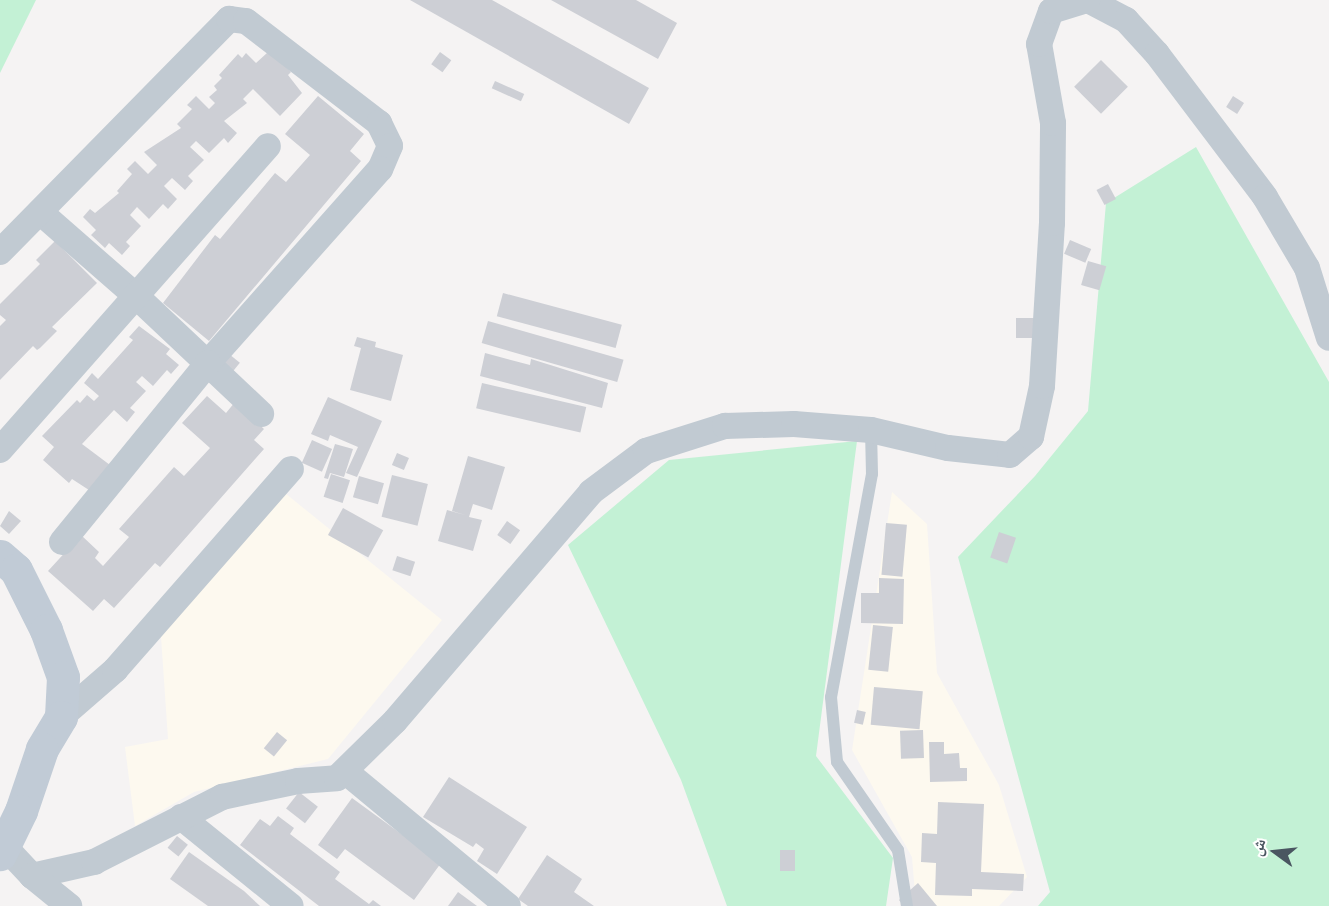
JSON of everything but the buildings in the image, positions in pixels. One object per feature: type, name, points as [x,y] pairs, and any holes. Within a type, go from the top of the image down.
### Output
[{"type":"main road","points":[[0,556],[16,570],[46,630],[63,677],[61,717],[42,749],[2,851]]},
{"type":"street","points":[[32,876],[94,861],[222,797],[298,781],[337,778],[346,772],[531,566],[591,492],[646,451],[725,426],[794,424],[871,430],[948,448],[1010,455],[1031,437],[1042,386],[1053,176],[1053,123],[1039,44],[1052,11],[1087,0],[1126,20],[1157,54],[1265,196],[1307,268],[1329,338]]},
{"type":"street","points":[[0,252],[230,19],[246,21],[379,123],[390,146],[380,169],[208,363],[62,542]]},
{"type":"street","points":[[0,450],[268,146]]},
{"type":"street","points":[[40,212],[136,296],[261,414]]},
{"type":"street","points":[[61,717],[115,670],[291,469]]},
{"type":"street","points":[[346,772],[508,906]]},
{"type":"street","points":[[181,817],[291,906]]},
{"type":"street","points":[[2,851],[69,906]]},
{"type":"lane","points":[[871,430],[872,474],[831,697],[837,762],[898,850],[907,906]]},
{"type":"shaded area","points":[[275,485],[442,620],[328,759],[194,792],[135,826],[125,747],[168,739],[160,622]]},
{"type":"shaded area","points":[[892,492],[927,524],[937,673],[999,785],[1027,877],[999,906],[916,906],[912,857],[852,750]]},
{"type":"green space","points":[[0,0],[36,0],[0,73]]},
{"type":"green space","points":[[1196,147],[1329,382],[1329,906],[1038,906],[1050,892],[958,557],[1035,476],[1088,411],[1106,203]]},
{"type":"green space","points":[[857,441],[816,756],[893,858],[886,906],[727,906],[681,780],[568,545],[669,460]]}]
